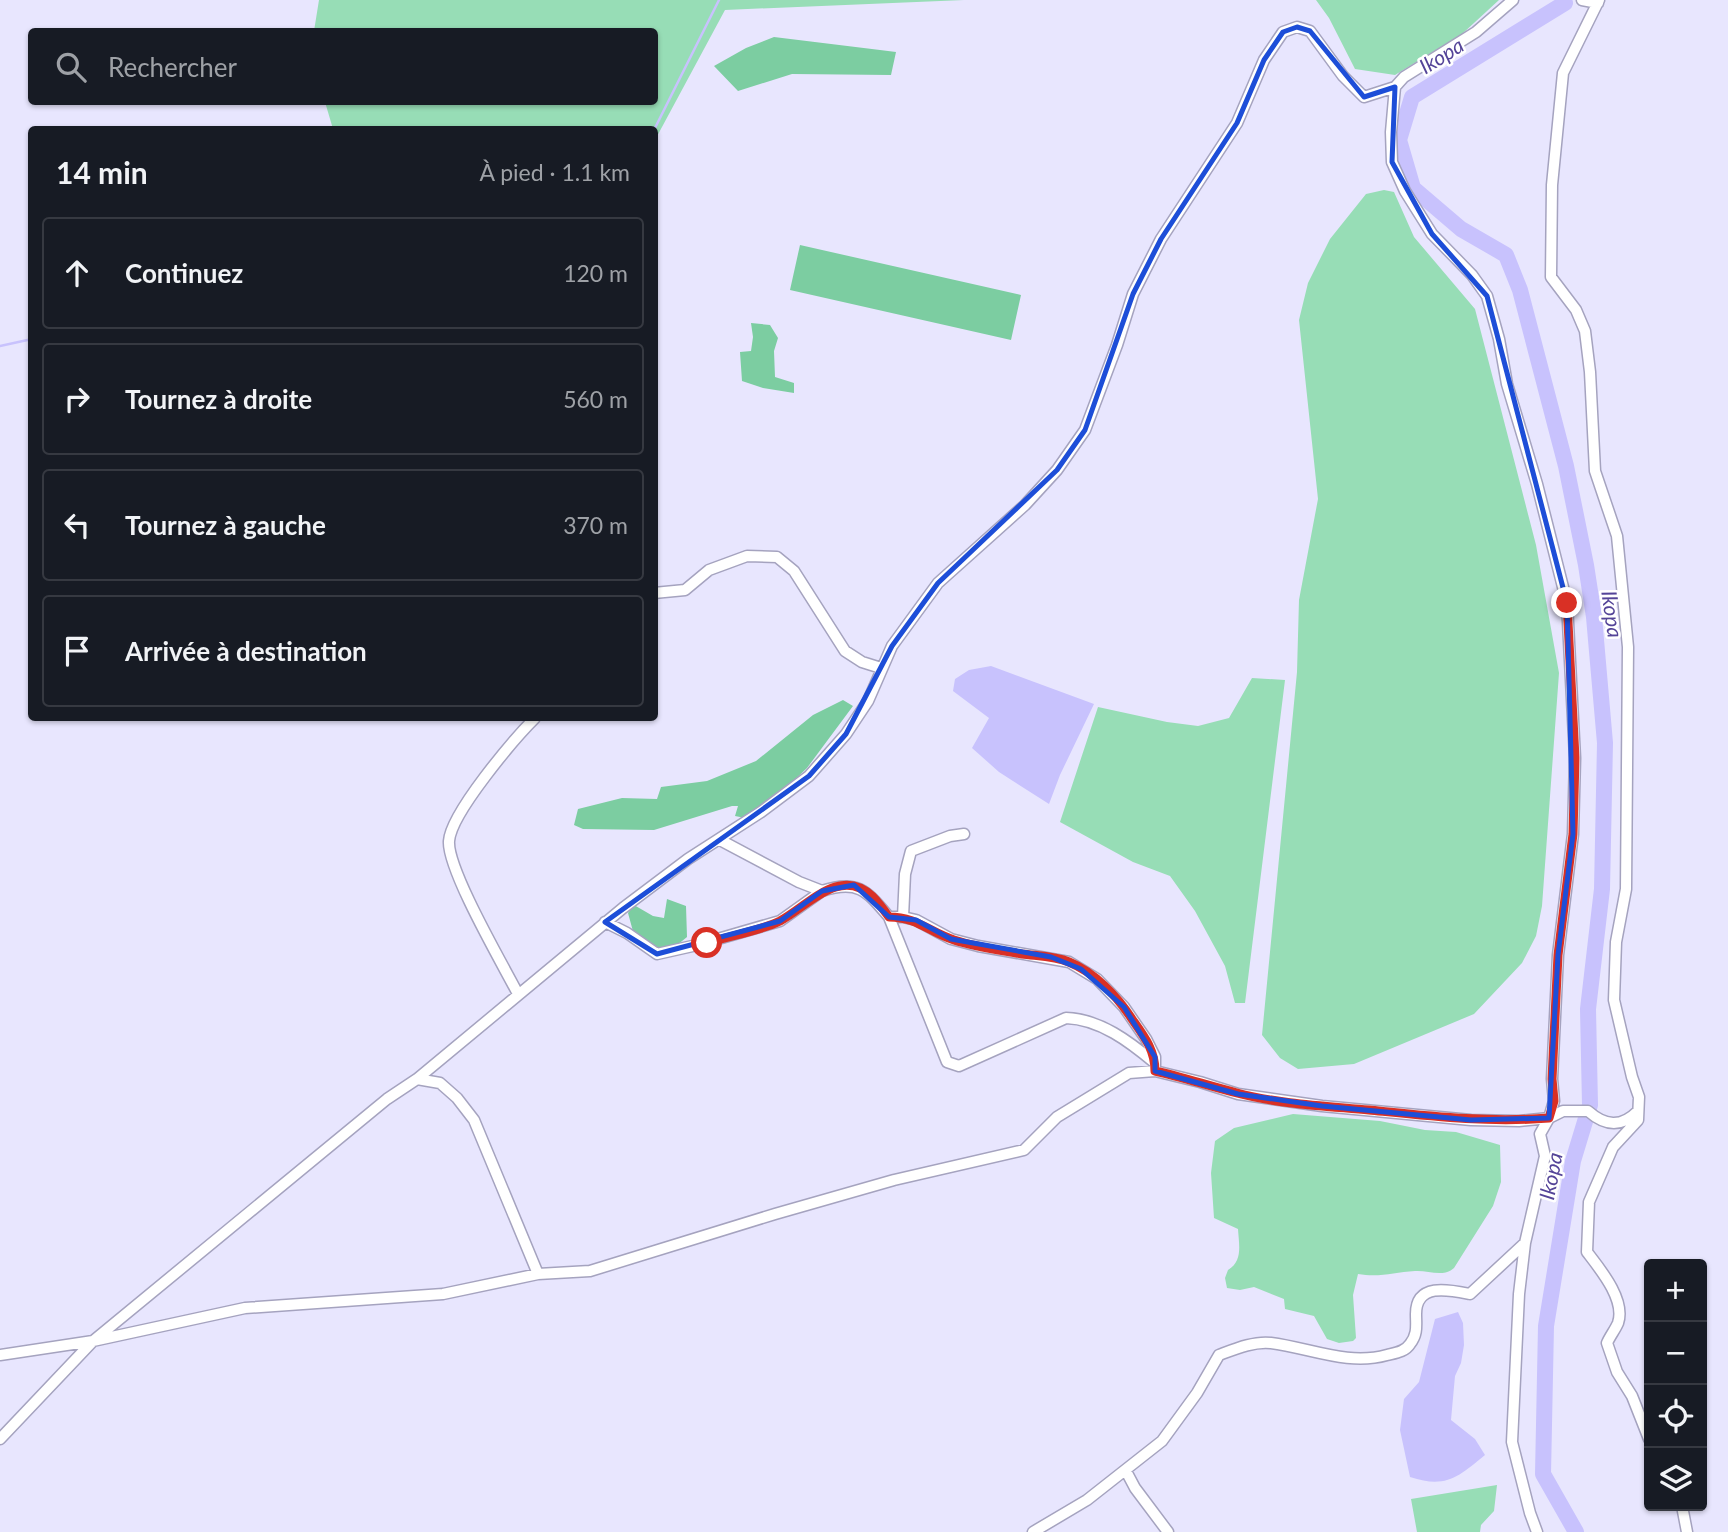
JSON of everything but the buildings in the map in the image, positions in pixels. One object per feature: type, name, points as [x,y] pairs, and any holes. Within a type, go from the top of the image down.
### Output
[{"type":"street","points":[[0,1439],[93,1341],[387,1099],[417,1079],[518,993],[688,859],[720,840],[809,776],[846,734],[868,701],[892,646],[938,583],[1025,505],[1057,470],[1085,430],[1133,294],[1161,239],[1237,123],[1264,60],[1283,32],[1297,27],[1310,31],[1343,76],[1364,97],[1395,87],[1404,76],[1476,32],[1513,0]]},
{"type":"street","points":[[1582,0],[1599,2],[1563,73],[1552,185],[1551,277],[1576,310],[1585,331],[1595,471],[1616,536],[1628,647],[1626,889],[1616,942],[1614,1000],[1639,1097],[1638,1120],[1613,1147],[1589,1202],[1587,1252],[1608,1279],[1615,1295],[1619,1320],[1607,1343],[1617,1372],[1632,1396],[1644,1426]]},
{"type":"street","points":[[1395,87],[1391,132],[1392,162],[1405,191],[1432,234],[1472,275],[1487,296],[1499,339],[1507,384],[1538,484],[1567,603],[1575,758],[1573,834],[1558,955],[1552,1079],[1554,1101],[1549,1118],[1539,1134],[1545,1156],[1525,1243],[1519,1294],[1512,1442],[1537,1532]]},
{"type":"street","points":[[658,593],[685,590],[709,570],[747,556],[777,557],[794,571],[845,651],[862,662],[881,668]]},
{"type":"street","points":[[518,993],[454,865],[449,842],[457,818],[489,773],[532,721]]},
{"type":"street","points":[[903,917],[905,874],[911,851],[950,836],[964,834]]},
{"type":"street","points":[[720,840],[799,882],[822,891]]},
{"type":"street","points":[[606,922],[657,954],[780,921],[822,891],[854,885],[871,895],[889,917],[947,1062],[959,1066],[1066,1018],[1082,1018],[1128,1040],[1155,1067],[1238,1094],[1322,1106],[1471,1120],[1519,1121],[1549,1118],[1563,1111],[1588,1111],[1599,1121],[1620,1126],[1621,1139]]},
{"type":"street","points":[[889,917],[916,920],[951,939],[1069,962],[1097,979],[1124,1007],[1146,1039],[1155,1057],[1155,1067]]},
{"type":"street","points":[[0,1356],[93,1341],[245,1308],[443,1294],[538,1274],[590,1272],[894,1180],[1024,1150],[1057,1118],[1129,1073],[1155,1067]]},
{"type":"street","points":[[417,1079],[440,1083],[457,1098],[474,1120],[538,1274]]},
{"type":"street","points":[[1614,1124],[1630,1119],[1638,1111]]},
{"type":"street","points":[[1033,1532],[1087,1500],[1162,1441],[1197,1393],[1219,1355],[1241,1347],[1268,1343],[1368,1360],[1402,1351],[1410,1345],[1418,1326],[1416,1312],[1420,1299],[1434,1289],[1445,1288],[1470,1294],[1525,1243]]},
{"type":"street","points":[[1126,1471],[1135,1488],[1168,1532]]},
{"type":"street","points":[[1683,1511],[1688,1532]]},
{"type":"highlighted area","points":[[1297,27],[1310,31],[1364,97],[1395,87],[1392,162],[1432,234],[1487,296],[1567,603],[1573,834],[1558,955],[1549,1118],[1471,1120],[1322,1106],[1238,1094],[1155,1071],[1155,1057],[1124,1007],[1081,969],[1051,957],[951,939],[916,920],[889,917],[854,885],[822,891],[780,921],[657,954],[605,922],[809,776],[846,734],[892,646],[938,583],[1057,470],[1085,430],[1133,294],[1161,239],[1237,123],[1264,60],[1283,32]]},
{"type":"green space","points":[[319,0],[964,0],[725,10],[658,134],[658,126],[332,126],[326,105],[658,105],[658,28],[314,28]]},
{"type":"green space","points":[[1316,0],[1499,0],[1462,34],[1395,75],[1355,69],[1329,18]]},
{"type":"green space","points":[[774,37],[896,52],[891,75],[792,74],[738,91],[714,66],[746,48]]},
{"type":"green space","points":[[1384,190],[1394,192],[1414,237],[1475,309],[1536,545],[1559,673],[1542,906],[1536,936],[1522,963],[1474,1014],[1354,1064],[1298,1069],[1280,1058],[1262,1035],[1297,672],[1299,600],[1318,499],[1299,320],[1308,283],[1330,239],[1366,194]]},
{"type":"green space","points":[[800,245],[1021,295],[1011,340],[790,290]]},
{"type":"green space","points":[[751,323],[770,325],[778,338],[774,351],[775,377],[794,383],[794,393],[742,381],[740,352],[751,351]]},
{"type":"green space","points":[[1252,678],[1285,680],[1245,1003],[1235,1003],[1225,966],[1195,911],[1170,876],[1133,862],[1060,822],[1098,707],[1198,726],[1229,718]]},
{"type":"green space","points":[[843,700],[853,706],[807,768],[785,789],[745,818],[735,816],[738,806],[732,806],[654,830],[583,829],[574,825],[578,809],[622,798],[657,799],[661,787],[707,781],[756,761],[813,715]]},
{"type":"green space","points":[[667,899],[686,906],[687,937],[673,947],[654,947],[634,935],[628,913],[634,905],[653,916],[664,918]]},
{"type":"green space","points":[[1293,1114],[1380,1121],[1425,1130],[1456,1132],[1500,1145],[1501,1182],[1493,1206],[1454,1268],[1445,1273],[1415,1271],[1380,1275],[1358,1274],[1353,1295],[1356,1338],[1353,1341],[1339,1343],[1327,1339],[1314,1316],[1285,1309],[1284,1299],[1254,1287],[1240,1290],[1227,1288],[1225,1278],[1239,1252],[1238,1229],[1214,1218],[1211,1173],[1215,1141],[1234,1128]]},
{"type":"green space","points":[[1497,1485],[1494,1511],[1481,1525],[1480,1532],[1417,1532],[1411,1499]]},
{"type":"shaded area","points":[[991,666],[1094,704],[1049,804],[999,772],[972,748],[989,718],[953,691],[955,679],[969,670]]},
{"type":"shaded area","points":[[1458,1312],[1463,1323],[1464,1345],[1461,1363],[1455,1376],[1451,1420],[1475,1439],[1485,1455],[1451,1479],[1433,1482],[1410,1477],[1400,1430],[1404,1399],[1419,1382],[1435,1319]]},
{"type":"waterway","points":[[656,126],[719,0]]},
{"type":"waterway","name":"Ikopa","points":[[1565,3],[1412,97],[1399,140],[1413,188],[1461,229],[1506,255],[1520,290],[1566,466],[1594,617],[1605,743],[1602,889],[1588,1009],[1590,1105],[1573,1161],[1546,1326],[1543,1474],[1576,1532]]},
{"type":"waterway","points":[[0,346],[28,340]]},
{"type":"route","points":[[707,943],[780,921],[822,891],[854,885],[871,895],[889,917],[916,920],[951,939],[978,946],[1051,957],[1081,969],[1097,979],[1124,1007],[1155,1057],[1155,1071],[1238,1094],[1322,1106],[1471,1120],[1519,1121],[1549,1118],[1554,1101],[1552,1079],[1558,955],[1573,834],[1575,758],[1567,603]]}]
